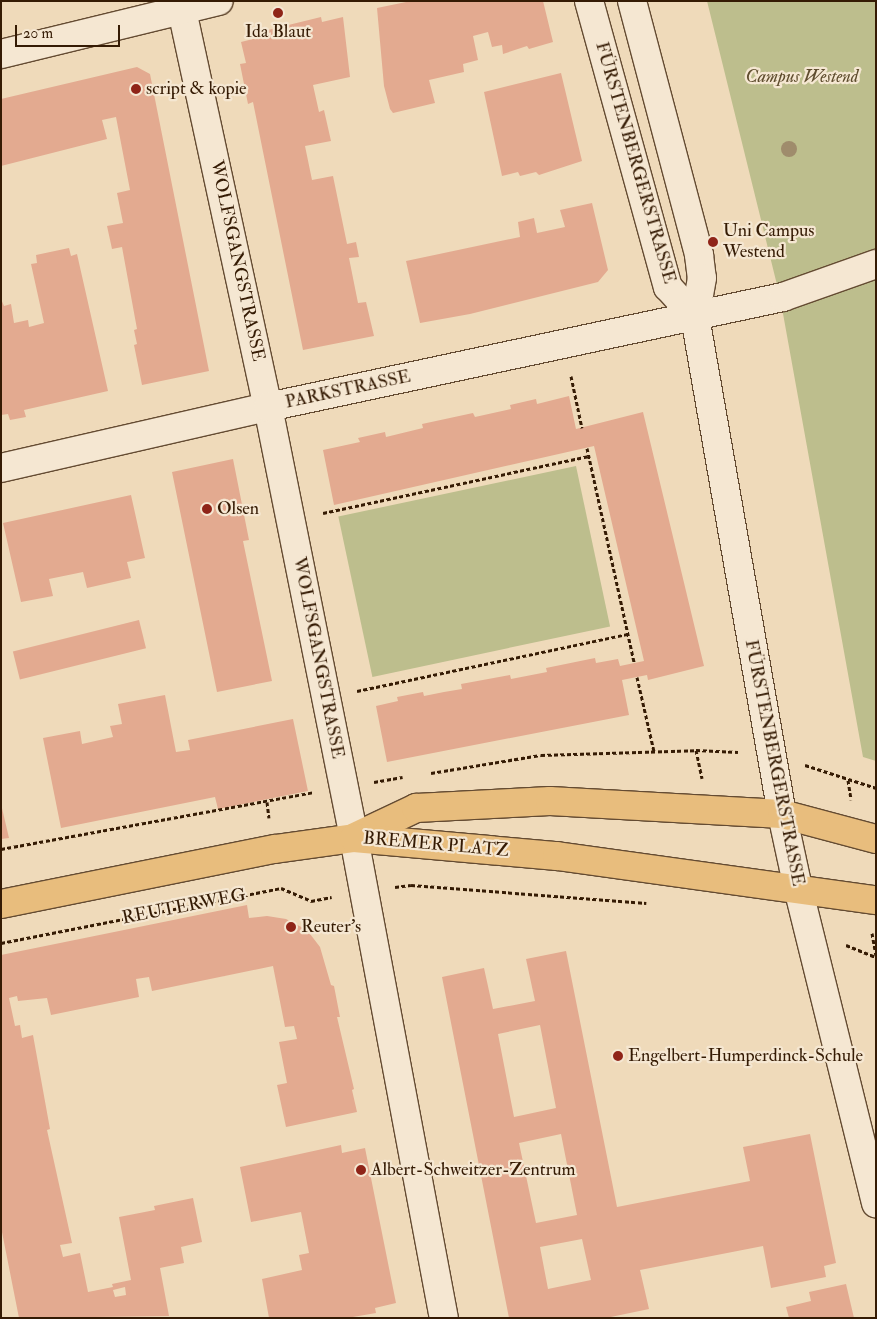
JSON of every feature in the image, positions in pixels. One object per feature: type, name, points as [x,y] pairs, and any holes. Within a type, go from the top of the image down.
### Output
[{"type":"main road","name":"BREMER PLATZ","points":[[354,838],[416,808],[550,800],[782,814],[876,839]]},
{"type":"main road","name":"BREMER PLATZ","points":[[354,838],[557,856],[876,900]]},
{"type":"main road","points":[[1,904],[275,850],[354,838]]},
{"type":"street","points":[[1,54],[181,6],[219,1]]},
{"type":"street","name":"FÜRSTENBERGERSTRASSE","points":[[589,1],[668,287],[695,317]]},
{"type":"street","name":"FÜRSTENBERGERSTRASSE","points":[[632,1],[699,255],[702,278],[695,317],[770,754],[798,888],[876,1204]]},
{"type":"street","name":"WOLFSGANGSTRASSE","points":[[181,6],[268,407],[354,838],[444,1318]]},
{"type":"street","name":"PARKSTRASSE","points":[[1,468],[268,407],[783,297],[876,264]]},
{"type":"path","points":[[564,344],[582,428]]},
{"type":"path","points":[[586,448],[634,662]]},
{"type":"path","points":[[290,520],[588,456]]},
{"type":"path","points":[[326,697],[628,634]]},
{"type":"path","points":[[638,677],[654,751]]},
{"type":"path","points":[[770,754],[876,788]]},
{"type":"path","name":"REUTERWEG","points":[[1,943],[280,888],[311,901],[364,890],[411,885],[648,903]]},
{"type":"green space","name":"Campus Westend","points":[[707,1],[876,1],[876,761],[863,757],[780,297]]},
{"type":"green space","points":[[576,466],[610,626],[372,677],[338,517]]},
{"type":"building","points":[[411,1],[543,1],[553,42],[529,49],[527,46],[503,54],[502,45],[492,47],[488,32],[473,36],[478,60],[463,64],[464,72],[429,80],[435,103],[393,113],[390,109],[384,86],[377,8]]},
{"type":"building","points":[[321,17],[322,22],[343,17],[350,77],[313,85],[319,112],[324,110],[331,141],[305,146],[312,180],[333,176],[347,244],[356,242],[359,257],[349,258],[358,303],[366,302],[374,336],[303,350],[253,102],[248,104],[240,64],[246,63],[241,42],[269,35],[268,30]]},
{"type":"building","points":[[137,67],[150,74],[209,371],[142,385],[134,345],[137,344],[134,330],[137,329],[122,247],[112,249],[107,226],[123,223],[117,193],[130,190],[116,117],[102,120],[107,139],[1,166],[1,99]]},
{"type":"building","points":[[561,73],[582,161],[539,175],[536,172],[520,176],[518,172],[502,176],[484,92]]},
{"type":"building","points":[[592,203],[608,270],[598,282],[470,314],[420,323],[406,261],[520,237],[518,222],[534,218],[537,233],[565,227],[560,210]]},
{"type":"building","points":[[69,248],[71,256],[77,254],[108,391],[24,410],[26,417],[10,420],[8,414],[1,415],[1,299],[4,306],[11,304],[14,323],[28,320],[29,327],[44,323],[31,264],[37,263],[36,255]]},
{"type":"building","points":[[569,396],[576,429],[643,412],[704,666],[648,680],[647,675],[622,680],[629,715],[387,762],[376,706],[398,701],[397,697],[423,692],[424,696],[462,689],[461,684],[510,675],[511,679],[547,672],[546,668],[595,658],[596,663],[618,659],[620,666],[644,661],[594,446],[334,505],[323,450],[360,442],[358,438],[385,432],[386,437],[423,428],[422,424],[473,413],[475,417],[511,409],[510,405],[536,399],[537,404]]},
{"type":"building","points":[[233,459],[249,540],[243,541],[272,681],[217,692],[172,472]]},
{"type":"building","points":[[131,495],[145,558],[127,562],[131,578],[87,588],[83,572],[49,579],[53,596],[21,602],[3,523]]},
{"type":"building","points":[[139,620],[146,648],[20,680],[13,651]]},
{"type":"building","points":[[165,695],[176,752],[190,750],[188,740],[293,719],[308,791],[218,809],[215,797],[61,828],[43,738],[80,731],[82,744],[113,737],[110,726],[122,724],[118,704]]},
{"type":"building","points":[[1,804],[9,838],[1,839]]},
{"type":"building","points":[[247,905],[249,918],[267,916],[286,919],[307,930],[320,947],[331,985],[334,986],[340,1017],[337,1017],[354,1089],[352,1090],[357,1112],[286,1127],[277,1085],[287,1083],[279,1042],[297,1039],[294,1026],[285,1027],[273,966],[152,991],[149,977],[136,979],[139,997],[51,1015],[47,998],[18,1001],[17,996],[9,998],[15,1026],[20,1025],[22,1038],[33,1035],[50,1129],[47,1130],[72,1243],[60,1245],[63,1257],[80,1253],[88,1292],[113,1287],[112,1284],[131,1280],[119,1217],[155,1210],[154,1206],[193,1198],[202,1242],[181,1247],[184,1263],[160,1268],[169,1316],[19,1318],[1,1227],[1,955]],"holes":[[[125,1287],[126,1295],[115,1297],[113,1290]]]},
{"type":"building","points":[[566,951],[617,1207],[750,1181],[743,1147],[810,1134],[836,1263],[824,1266],[826,1277],[771,1288],[763,1246],[640,1270],[649,1309],[606,1318],[509,1318],[442,977],[484,968],[493,1009],[535,1001],[526,959]],"holes":[[[540,1025],[556,1108],[514,1117],[498,1034]],[[561,1134],[577,1215],[536,1223],[519,1143]],[[582,1239],[591,1280],[548,1289],[540,1247]]]},
{"type":"building","points":[[341,1145],[342,1153],[365,1148],[396,1303],[375,1308],[376,1313],[347,1318],[269,1318],[262,1279],[302,1270],[299,1255],[309,1253],[301,1212],[251,1222],[240,1167]]},
{"type":"building","points":[[846,1284],[854,1318],[789,1318],[786,1307],[811,1301],[809,1292]]},
{"type":"place","name":"Ida Blaut","points":[[278,13]]},
{"type":"place","name":"script & kopie","points":[[136,89]]},
{"type":"place","name":"Uni Campus Westend","points":[[713,242]]},
{"type":"place","name":"Olsen","points":[[207,509]]},
{"type":"place","name":"Reuter's","points":[[291,927]]},
{"type":"place","name":"Engelbert-Humperdinck-Schule","points":[[618,1056]]},
{"type":"place","name":"Albert-Schweitzer-Zentrum","points":[[361,1170]]}]
